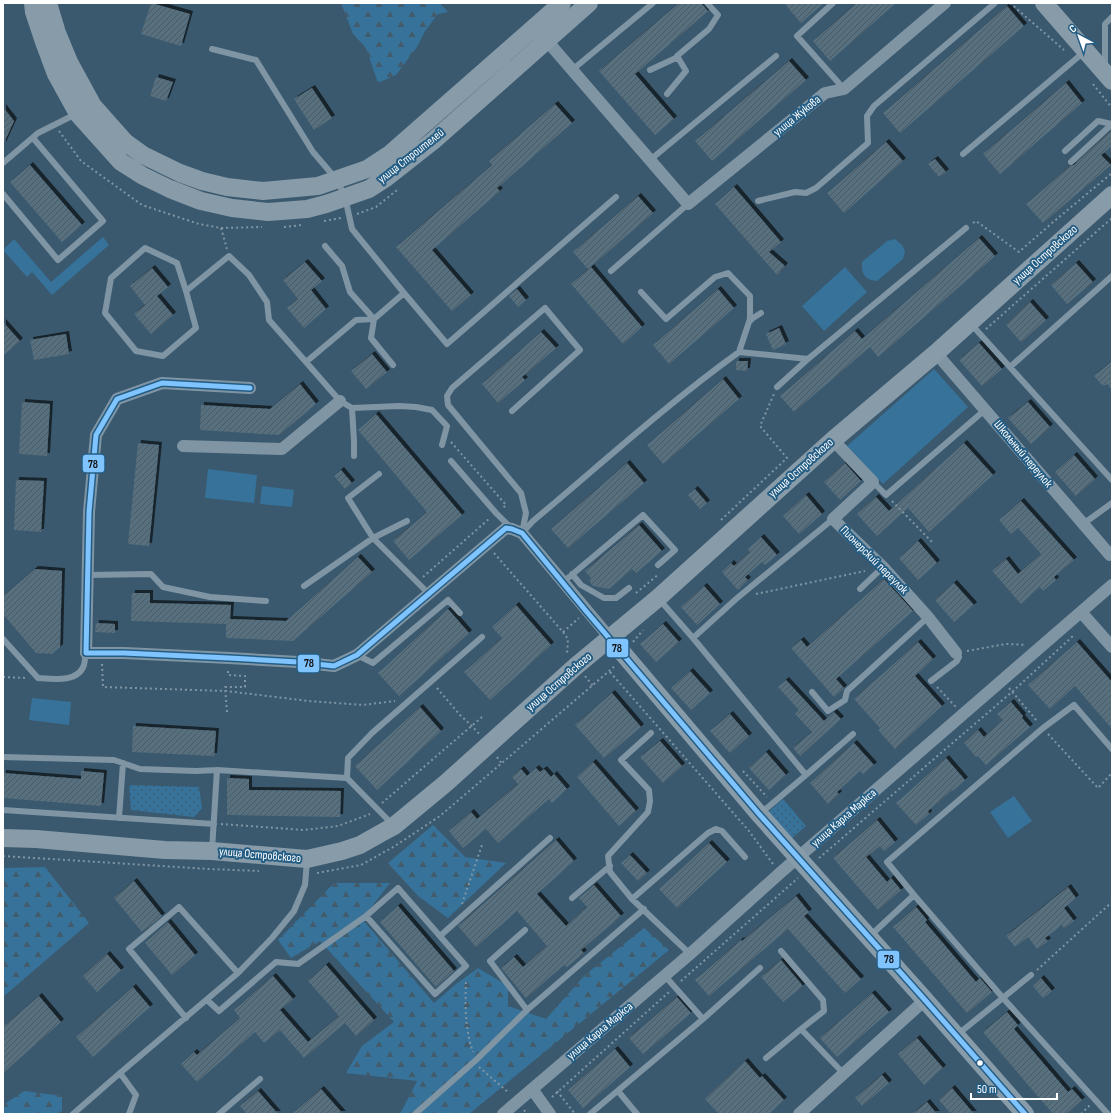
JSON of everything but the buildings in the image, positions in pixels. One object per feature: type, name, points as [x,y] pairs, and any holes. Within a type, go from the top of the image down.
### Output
[{"type":"street","name":"улица Строителей","points":[[33,3],[34,12],[54,67],[121,162],[143,176],[163,186],[201,201],[232,208],[268,212],[307,209],[369,189],[405,164],[589,3]]},
{"type":"street","name":"улица Строителей","points":[[48,3],[85,110],[143,155],[180,174],[227,187],[263,191],[318,186],[367,169],[390,154],[562,3]]},
{"type":"street","name":"улица Жукова","points":[[688,204],[825,93],[844,89],[945,3]]},
{"type":"street","points":[[1044,3],[1081,55],[1103,79]]},
{"type":"street","points":[[534,28],[547,40],[688,204]]},
{"type":"street","name":"улица Островского","points":[[3,838],[36,839],[165,850],[212,851],[307,867],[360,845],[394,826],[446,783],[576,666],[658,598],[833,440],[936,353],[975,328],[1112,196]]},
{"type":"street","name":"Школьный переулок","points":[[936,353],[986,409],[1110,555]]},
{"type":"street","points":[[250,388],[162,383],[117,399],[96,436],[89,512],[86,653],[132,653],[298,662],[334,666],[357,655],[506,528],[517,531],[760,814],[1025,1114]]},
{"type":"street","points":[[183,446],[282,449],[340,401]]},
{"type":"street","points":[[833,440],[873,482]]},
{"type":"street","name":"Пионерский переулок","points":[[873,482],[832,519],[883,567],[928,617],[959,657]]},
{"type":"street","name":"улица Карла Маркса","points":[[503,1114],[665,976],[780,873],[804,863],[963,714],[1002,680],[1085,617],[1112,586]]},
{"type":"street","points":[[1085,617],[1112,647]]},
{"type":"street","points":[[799,1114],[925,1000]]},
{"type":"street","points":[[532,1089],[547,1109]]},
{"type":"lane","points":[[572,70],[653,3]]},
{"type":"lane","points":[[650,70],[678,57],[709,29],[718,15],[707,3]]},
{"type":"lane","points":[[833,3],[797,36],[844,89]]},
{"type":"lane","points":[[758,201],[795,192],[806,193],[816,188],[868,143],[867,116],[874,106],[995,3]]},
{"type":"lane","points":[[1103,79],[1105,24],[1112,17]]},
{"type":"lane","points":[[212,49],[256,60],[313,152],[336,180],[345,197],[352,229],[447,344],[616,197]]},
{"type":"lane","points":[[963,154],[1081,55]]},
{"type":"lane","points":[[650,160],[776,56]]},
{"type":"lane","points":[[667,94],[686,71],[678,57]]},
{"type":"lane","points":[[3,163],[38,133],[85,110]]},
{"type":"lane","points":[[1065,150],[1098,121],[1112,124]]},
{"type":"lane","points":[[1070,162],[1112,124]]},
{"type":"lane","points":[[3,194],[58,260],[103,221],[32,138]]},
{"type":"lane","points":[[611,271],[688,204]]},
{"type":"lane","points":[[777,387],[809,358],[966,228]]},
{"type":"lane","points":[[325,246],[342,266],[350,292],[374,318]]},
{"type":"lane","points":[[145,248],[177,262],[186,290],[196,328],[163,356],[136,351],[105,313],[111,278],[145,248]]},
{"type":"lane","points":[[186,290],[229,256],[249,275],[268,302],[269,320],[340,401],[352,408],[398,406],[432,410],[447,426],[442,445]]},
{"type":"lane","points":[[517,531],[533,521],[701,379],[739,352],[749,322],[750,296],[728,273],[715,276],[666,319],[641,292]]},
{"type":"lane","points":[[1010,366],[1112,276]]},
{"type":"lane","points":[[306,362],[356,320],[374,318],[404,293]]},
{"type":"lane","points":[[512,411],[580,350],[545,308],[452,388],[447,396],[448,405],[521,493],[526,513],[517,531]]},
{"type":"lane","points":[[749,322],[761,313]]},
{"type":"lane","points":[[374,318],[370,338],[393,365]]},
{"type":"lane","points":[[975,328],[1112,480]]},
{"type":"lane","points":[[739,352],[809,358]]},
{"type":"lane","points":[[352,408],[354,456]]},
{"type":"lane","points":[[873,482],[886,495],[986,409]]},
{"type":"lane","points":[[451,460],[496,513],[517,531]]},
{"type":"lane","points":[[379,474],[348,498],[373,538],[429,594]]},
{"type":"lane","points":[[1083,524],[1112,504]]},
{"type":"lane","points":[[562,583],[643,515],[676,550],[658,565]]},
{"type":"lane","points":[[693,638],[736,599],[832,519]]},
{"type":"lane","points":[[304,586],[373,538],[408,521]]},
{"type":"lane","points":[[860,589],[883,567]]},
{"type":"lane","points":[[87,576],[152,574],[163,587],[210,597],[266,601]]},
{"type":"lane","points":[[572,574],[581,585],[604,598],[616,598],[628,588]]},
{"type":"lane","points":[[658,598],[806,775]]},
{"type":"lane","points":[[357,655],[373,663],[448,600],[460,613]]},
{"type":"lane","points":[[812,692],[828,711],[845,700],[847,691],[928,617]]},
{"type":"lane","points":[[347,778],[348,758],[372,732],[482,637]]},
{"type":"lane","points":[[3,639],[38,678],[69,678],[81,672],[86,653]]},
{"type":"lane","points":[[931,681],[957,661],[959,657]]},
{"type":"lane","points":[[1108,1114],[1003,998],[887,862],[1043,728],[1074,705],[1112,749]]},
{"type":"lane","points":[[651,733],[621,760],[649,790],[650,801],[648,812],[608,856],[610,872],[632,899],[690,954]]},
{"type":"lane","points":[[760,814],[853,734]]},
{"type":"lane","points":[[3,757],[114,760],[140,769],[196,771],[217,770],[347,778],[394,826]]},
{"type":"lane","points":[[119,818],[123,763]]},
{"type":"lane","points":[[212,851],[217,770]]},
{"type":"lane","points":[[3,810],[214,824]]},
{"type":"lane","points":[[632,899],[708,833],[716,829],[722,831],[745,857]]},
{"type":"lane","points":[[440,936],[550,838]]},
{"type":"lane","points":[[572,898],[610,866]]},
{"type":"lane","points":[[73,1114],[208,1000],[238,973],[272,938],[294,911],[305,885],[307,867]]},
{"type":"lane","points":[[208,1000],[219,1011],[276,962],[298,964],[366,916],[398,888],[466,966],[435,994],[366,916]]},
{"type":"lane","points":[[869,937],[914,895]]},
{"type":"lane","points":[[186,1018],[129,949],[179,907],[238,973]]},
{"type":"lane","points":[[415,1114],[476,1060],[527,1010],[644,909]]},
{"type":"lane","points":[[526,930],[490,961],[527,1010]]},
{"type":"lane","points":[[766,1058],[824,1011],[824,1000],[781,951]]},
{"type":"lane","points":[[590,1114],[703,1019],[760,968]]},
{"type":"lane","points":[[956,1036],[1031,975]]},
{"type":"lane","points":[[665,976],[703,1019]]},
{"type":"lane","points":[[801,1029],[844,1074]]},
{"type":"lane","points":[[120,1073],[136,1095],[129,1114]]},
{"type":"lane","points":[[219,1114],[260,1079]]},
{"type":"lane","points":[[618,1091],[637,1114]]},
{"type":"path","points":[[1010,3],[1081,55]]},
{"type":"path","points":[[1103,79],[1112,108]]},
{"type":"path","points":[[966,228],[976,221],[1019,252],[1112,173]]},
{"type":"path","points":[[975,328],[1112,218]]},
{"type":"path","points":[[221,228],[229,256]]},
{"type":"path","points":[[719,522],[787,458],[760,426],[777,387]]},
{"type":"path","points":[[417,582],[506,505],[454,445]]},
{"type":"path","points":[[886,495],[932,542]]},
{"type":"path","points":[[475,531],[563,632],[568,639],[567,657],[593,686]]},
{"type":"path","points":[[736,599],[883,567]]},
{"type":"path","points":[[634,595],[662,572]]},
{"type":"path","points":[[563,632],[586,611]]},
{"type":"path","points":[[547,1109],[557,1092],[675,986],[804,863],[816,861],[1012,691],[1085,617]]},
{"type":"path","points":[[307,867],[361,865],[395,846],[440,816],[610,672],[645,628]]},
{"type":"path","points":[[959,657],[1006,644],[1032,646]]},
{"type":"path","points":[[102,653],[103,686],[226,691],[309,701],[363,705],[410,699]]},
{"type":"path","points":[[610,672],[749,831],[780,873]]},
{"type":"path","points":[[228,675],[245,676],[245,687],[225,686],[228,712]]},
{"type":"path","points":[[3,677],[38,678]]},
{"type":"path","points":[[1002,680],[1043,728],[1098,788],[1112,773]]},
{"type":"path","points":[[931,681],[963,714]]},
{"type":"path","points":[[444,696],[460,715]]},
{"type":"path","points":[[455,922],[482,845]]},
{"type":"path","points":[[3,856],[262,871]]},
{"type":"path","points":[[1031,975],[1112,902]]},
{"type":"path","points":[[466,982],[466,1015],[470,1043],[476,1060],[480,1068],[510,1095]]},
{"type":"path","points":[[557,1092],[575,1114]]},
{"type":"path","points":[[1081,1114],[1095,1100]]},
{"type":"green space","points":[[341,3],[440,3],[448,12],[438,14],[425,31],[417,47],[396,75],[378,83],[366,48],[353,34]]},
{"type":"green space","points":[[103,237],[109,245],[52,295],[32,272],[27,277],[3,250],[14,239],[51,282]]},
{"type":"green space","points":[[895,239],[902,245],[905,251],[903,259],[877,281],[867,278],[862,270],[862,262],[887,241]]},
{"type":"green space","points":[[845,267],[867,292],[824,331],[802,306]]},
{"type":"green space","points":[[934,369],[968,407],[883,484],[847,446]]},
{"type":"green space","points":[[208,469],[257,475],[254,503],[205,498]]},
{"type":"green space","points":[[262,486],[294,490],[292,507],[260,504]]},
{"type":"green space","points":[[32,698],[71,702],[69,725],[29,720]]},
{"type":"green space","points":[[129,785],[199,787],[202,808],[194,817],[131,810]]},
{"type":"green space","points":[[1014,796],[1032,821],[1008,838],[990,812]]},
{"type":"green space","points":[[783,799],[806,826],[791,839],[767,813]]},
{"type":"green space","points":[[433,825],[465,857],[506,863],[448,918],[418,896],[388,863]]},
{"type":"green space","points":[[45,867],[89,923],[3,997],[3,868]]},
{"type":"green space","points":[[334,883],[390,883],[362,919],[434,1003],[478,968],[508,986],[508,1006],[546,1019],[585,975],[644,928],[669,950],[469,1114],[400,1114],[417,1081],[346,1073],[362,1046],[394,1022],[320,941],[291,958],[278,940]]},
{"type":"green space","points":[[24,1091],[62,1096],[62,1111],[58,1114],[3,1114],[3,1105]]},
{"type":"transit line","name":"78","points":[[250,388],[162,383],[117,399],[96,435],[89,512],[86,653],[124,653],[229,658],[298,662],[334,666],[357,655],[506,528],[522,533],[586,611],[759,814],[1025,1114]]}]
